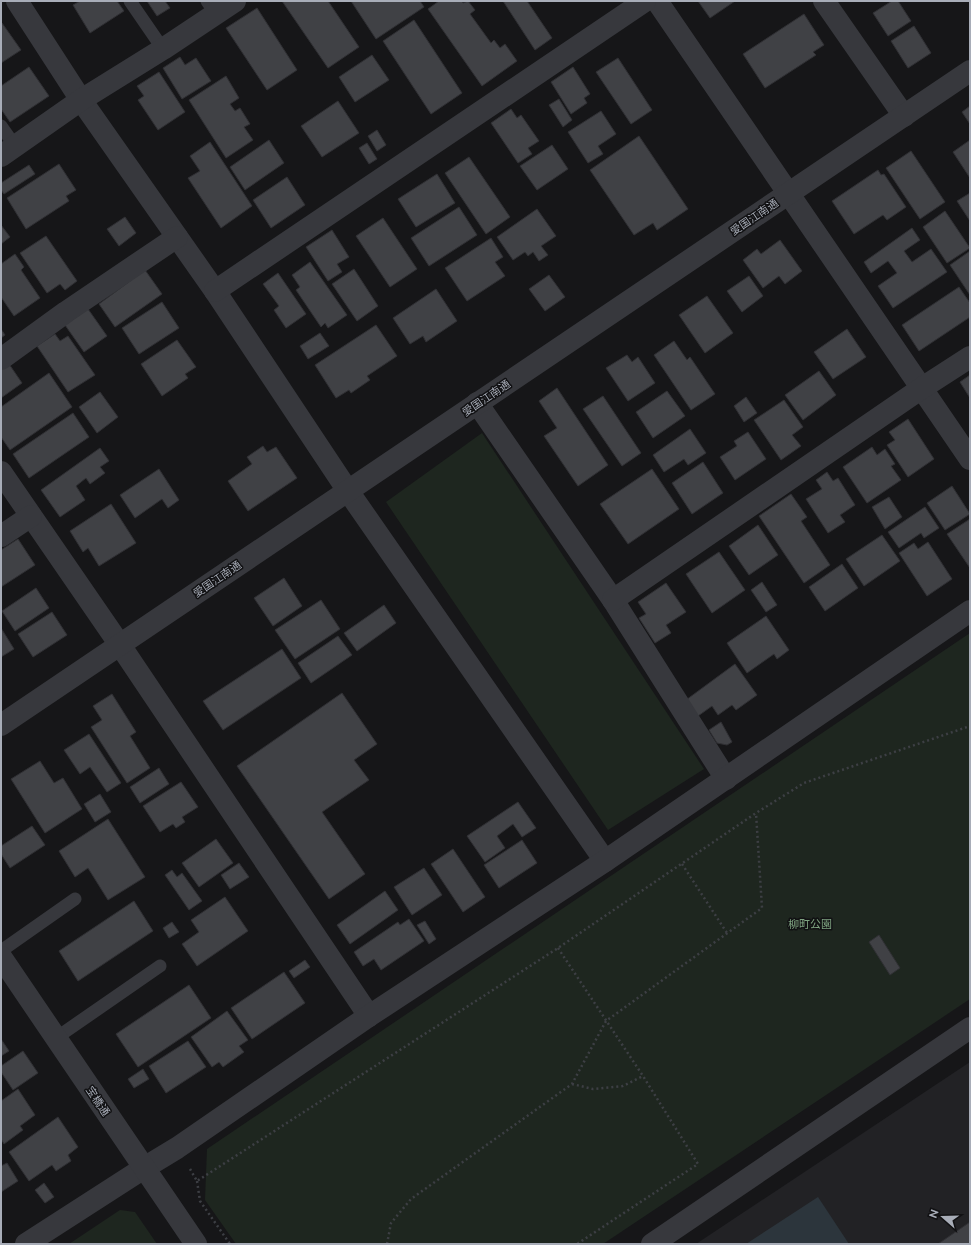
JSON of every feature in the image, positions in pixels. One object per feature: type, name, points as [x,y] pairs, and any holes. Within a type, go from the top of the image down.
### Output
[{"type":"street","points":[[16,1],[82,100],[214,291],[348,491],[605,861]]},
{"type":"street","points":[[8,151],[82,100],[163,49],[211,8],[235,1]]},
{"type":"street","points":[[214,291],[645,1]]},
{"type":"street","points":[[658,1],[970,459]]},
{"type":"street","points":[[824,1],[904,116]]},
{"type":"street","name":"愛国江南通","points":[[1,725],[970,71]]},
{"type":"street","points":[[1,359],[66,312],[177,237]]},
{"type":"street","points":[[613,600],[970,356]]},
{"type":"street","points":[[478,403],[613,600],[726,779]]},
{"type":"street","points":[[1,472],[120,645],[369,1016]]},
{"type":"street","points":[[1,536],[31,516]]},
{"type":"street","points":[[26,1244],[177,1148],[369,1016],[605,861],[970,611]]},
{"type":"street","name":"宝橋通","points":[[1,957],[196,1244]]},
{"type":"street","points":[[652,1244],[970,1028]]},
{"type":"lane","points":[[130,1],[163,49]]},
{"type":"lane","points":[[1,126],[8,151]]},
{"type":"lane","points":[[1,951],[75,899]]},
{"type":"lane","points":[[56,1038],[160,966]]},
{"type":"path","points":[[197,1181],[558,948],[756,813],[804,783],[970,726]]},
{"type":"path","points":[[387,1244],[391,1223],[411,1199],[572,1084],[606,1021],[762,908],[756,813]]},
{"type":"path","points":[[682,864],[727,933]]},
{"type":"path","points":[[558,948],[643,1076],[698,1164],[577,1244]]},
{"type":"path","points":[[572,1084],[593,1089],[623,1086],[643,1076]]},
{"type":"path","points":[[177,1148],[197,1181],[200,1201],[230,1244]]},
{"type":"shaded area","points":[[970,1062],[970,1244],[696,1244]]},
{"type":"shaded area","points":[[818,1197],[849,1244],[746,1244]]},
{"type":"green space","points":[[482,433],[704,769],[608,830],[386,502]]},
{"type":"green space","name":"柳町公園","points":[[970,633],[970,999],[603,1244],[236,1244],[205,1200],[207,1149]]},
{"type":"green space","points":[[120,1210],[135,1212],[157,1244],[69,1244]]},
{"type":"building","points":[[80,1],[117,1],[124,11],[90,33],[73,5]]},
{"type":"building","points":[[147,1],[165,1],[170,8],[157,16]]},
{"type":"building","points":[[282,1],[328,1],[359,47],[328,68]]},
{"type":"building","points":[[351,1],[420,1],[424,7],[376,39]]},
{"type":"building","points":[[439,1],[461,1],[463,3],[468,1],[475,10],[470,14],[491,43],[494,40],[500,48],[505,44],[517,61],[482,86],[428,9]]},
{"type":"building","points":[[503,1],[527,1],[552,38],[535,50]]},
{"type":"building","points":[[698,1],[735,1],[710,18]]},
{"type":"building","points":[[892,1],[898,1],[911,21],[888,36],[873,13]]},
{"type":"building","points":[[257,8],[297,70],[267,90],[226,28]]},
{"type":"building","points":[[804,14],[824,45],[813,52],[816,55],[765,88],[743,54]]},
{"type":"building","points":[[414,20],[462,93],[431,114],[383,41]]},
{"type":"building","points":[[2,23],[21,50],[1,63],[1,24]]},
{"type":"building","points":[[914,26],[931,53],[908,68],[891,41]]},
{"type":"building","points":[[372,55],[389,80],[355,102],[339,77]]},
{"type":"building","points":[[180,57],[185,65],[196,58],[211,81],[182,99],[163,68]]},
{"type":"building","points":[[618,58],[652,110],[631,124],[596,72]]},
{"type":"building","points":[[29,67],[49,96],[10,122],[1,109],[1,86]]},
{"type":"building","points":[[573,67],[590,94],[584,98],[587,103],[571,114],[551,82]]},
{"type":"building","points":[[159,72],[185,112],[158,130],[138,100],[144,96],[137,86]]},
{"type":"building","points":[[226,76],[239,98],[230,104],[235,111],[240,108],[250,124],[244,127],[253,140],[226,158],[189,100]]},
{"type":"building","points":[[559,99],[572,120],[563,127],[549,105]]},
{"type":"building","points":[[338,101],[359,133],[322,157],[301,126]]},
{"type":"building","points":[[970,106],[970,124],[962,112]]},
{"type":"building","points":[[511,109],[517,118],[521,115],[539,141],[528,148],[532,154],[518,163],[491,123]]},
{"type":"building","points":[[601,111],[616,134],[598,146],[603,154],[588,163],[568,132]]},
{"type":"building","points":[[377,130],[386,145],[377,151],[368,136]]},
{"type":"building","points":[[639,136],[688,209],[657,230],[653,223],[634,235],[590,170]]},
{"type":"building","points":[[269,140],[284,163],[245,190],[230,167]]},
{"type":"building","points":[[970,140],[970,178],[953,152]]},
{"type":"building","points":[[210,142],[252,206],[221,228],[188,178],[200,171],[190,156]]},
{"type":"building","points":[[367,143],[377,159],[369,164],[359,148]]},
{"type":"building","points":[[552,145],[568,169],[537,190],[520,166]]},
{"type":"building","points":[[911,151],[945,202],[920,219],[886,168]]},
{"type":"building","points":[[469,157],[510,217],[486,234],[445,173]]},
{"type":"building","points":[[59,164],[76,190],[66,196],[69,201],[26,229],[7,198]]},
{"type":"building","points":[[29,165],[35,174],[4,194],[1,190],[1,183]]},
{"type":"building","points":[[878,170],[881,175],[884,174],[906,207],[887,220],[883,215],[854,234],[832,201]]},
{"type":"building","points":[[437,174],[455,203],[416,227],[398,199]]},
{"type":"building","points":[[287,177],[305,205],[271,228],[253,200]]},
{"type":"building","points":[[970,193],[970,221],[957,201]]},
{"type":"building","points":[[459,207],[477,235],[429,266],[411,238]]},
{"type":"building","points":[[537,209],[556,236],[541,246],[548,255],[539,261],[533,252],[528,256],[525,252],[513,260],[497,237]]},
{"type":"building","points":[[945,211],[970,248],[947,263],[923,227]]},
{"type":"building","points":[[125,217],[136,233],[119,246],[107,229]]},
{"type":"building","points":[[383,218],[417,269],[390,287],[356,236]]},
{"type":"building","points":[[1,225],[10,237],[1,244]]},
{"type":"building","points":[[912,228],[920,240],[904,251],[912,262],[931,249],[947,272],[893,308],[878,286],[897,273],[888,261],[871,273],[864,262]]},
{"type":"building","points":[[332,230],[349,257],[337,264],[342,272],[328,281],[306,247]]},
{"type":"building","points":[[46,236],[77,281],[65,290],[60,284],[47,293],[20,253]]},
{"type":"building","points":[[491,238],[503,257],[495,262],[505,276],[467,301],[445,268]]},
{"type":"building","points":[[780,240],[802,271],[785,284],[779,276],[763,288],[743,260],[757,249],[761,254]]},
{"type":"building","points":[[970,251],[970,295],[950,265]]},
{"type":"building","points":[[15,254],[24,267],[21,270],[40,298],[14,316],[1,297],[1,264]]},
{"type":"building","points":[[310,262],[347,315],[328,328],[325,323],[321,327],[296,290],[300,287],[292,275]]},
{"type":"building","points":[[354,269],[378,306],[357,321],[332,284]]},
{"type":"building","points":[[145,270],[162,294],[115,327],[99,304]]},
{"type":"building","points":[[278,273],[306,314],[286,328],[274,310],[279,306],[263,284]]},
{"type":"building","points":[[549,275],[565,297],[545,311],[529,289]]},
{"type":"building","points":[[749,276],[763,296],[742,312],[727,291]]},
{"type":"building","points":[[959,287],[970,303],[970,317],[919,351],[902,325]]},
{"type":"building","points":[[436,289],[457,321],[426,342],[423,336],[410,344],[393,318]]},
{"type":"building","points":[[707,296],[733,333],[705,353],[679,315]]},
{"type":"building","points":[[162,302],[179,328],[139,354],[122,328]]},
{"type":"building","points":[[88,309],[107,336],[84,352],[65,325]]},
{"type":"building","points":[[376,325],[397,356],[367,376],[370,380],[351,393],[349,390],[336,398],[315,365]]},
{"type":"building","points":[[1,329],[5,335],[1,338]]},
{"type":"building","points":[[847,329],[866,357],[833,379],[814,352]]},
{"type":"building","points":[[320,333],[329,346],[308,359],[300,346]]},
{"type":"building","points":[[55,334],[60,341],[68,336],[95,375],[68,392],[37,346]]},
{"type":"building","points":[[177,340],[196,367],[185,374],[188,378],[162,396],[141,364]]},
{"type":"building","points":[[674,341],[687,360],[690,357],[715,394],[691,410],[654,355]]},
{"type":"building","points":[[627,355],[632,362],[638,357],[655,383],[628,401],[606,368]]},
{"type":"building","points":[[9,364],[22,383],[1,398],[1,369]]},
{"type":"building","points":[[819,371],[836,395],[803,420],[785,395]]},
{"type":"building","points":[[49,373],[72,407],[10,450],[1,437],[1,407]]},
{"type":"building","points":[[970,375],[970,398],[960,382]]},
{"type":"building","points":[[557,388],[608,465],[578,486],[544,436],[557,428],[539,401]]},
{"type":"building","points":[[667,391],[685,416],[653,438],[636,412]]},
{"type":"building","points":[[100,392],[118,417],[97,433],[79,407]]},
{"type":"building","points":[[603,396],[641,453],[622,466],[583,409]]},
{"type":"building","points":[[746,397],[757,413],[744,422],[734,406]]},
{"type":"building","points":[[784,400],[803,427],[792,435],[801,446],[781,460],[754,420]]},
{"type":"building","points":[[73,413],[89,437],[29,478],[13,454]]},
{"type":"building","points":[[908,419],[934,459],[908,477],[887,445],[895,440],[889,432]]},
{"type":"building","points":[[690,429],[706,453],[688,465],[684,459],[664,472],[653,455]]},
{"type":"building","points":[[748,432],[766,459],[735,480],[720,457],[737,446],[734,441]]},
{"type":"building","points":[[263,446],[267,452],[276,447],[297,478],[248,511],[228,481],[252,464],[247,457]]},
{"type":"building","points":[[872,447],[877,455],[885,449],[895,464],[891,466],[901,480],[867,503],[843,467]]},
{"type":"building","points":[[100,448],[109,461],[100,467],[105,473],[90,484],[86,478],[76,486],[85,500],[60,517],[41,490]]},
{"type":"building","points":[[703,462],[723,493],[692,514],[672,483]]},
{"type":"building","points":[[159,469],[179,500],[168,508],[162,499],[135,518],[120,495]]},
{"type":"building","points":[[652,469],[679,509],[628,544],[600,504]]},
{"type":"building","points":[[827,472],[833,481],[838,478],[855,505],[840,515],[845,522],[828,533],[806,499],[822,489],[816,480]]},
{"type":"building","points":[[952,486],[970,514],[945,530],[927,503]]},
{"type":"building","points":[[791,494],[807,517],[801,521],[830,565],[804,583],[759,516]]},
{"type":"building","points":[[889,497],[902,517],[885,529],[872,507]]},
{"type":"building","points":[[111,504],[136,543],[99,566],[88,548],[83,552],[70,531]]},
{"type":"building","points":[[925,507],[939,528],[924,538],[921,533],[899,548],[888,532]]},
{"type":"building","points":[[970,519],[970,568],[947,534]]},
{"type":"building","points":[[758,525],[778,555],[749,575],[729,546]]},
{"type":"building","points":[[882,535],[900,561],[864,586],[846,559]]},
{"type":"building","points":[[18,539],[35,565],[1,587],[1,550]]},
{"type":"building","points":[[928,542],[952,579],[927,596],[899,553],[914,543],[918,549]]},
{"type":"building","points":[[719,552],[745,590],[712,613],[686,574]]},
{"type":"building","points":[[842,564],[858,588],[825,611],[809,587]]},
{"type":"building","points":[[284,578],[302,606],[273,626],[254,598]]},
{"type":"building","points":[[762,582],[777,605],[766,612],[751,590]]},
{"type":"building","points":[[666,583],[686,612],[666,625],[671,633],[655,643],[639,618],[646,614],[638,602]]},
{"type":"building","points":[[36,588],[49,608],[15,631],[2,611]]},
{"type":"building","points":[[321,600],[340,629],[295,659],[275,630]]},
{"type":"building","points":[[384,605],[396,623],[357,651],[344,633]]},
{"type":"building","points":[[52,612],[67,635],[33,657],[18,634]]},
{"type":"building","points":[[766,616],[789,650],[777,659],[774,654],[747,673],[727,643]]},
{"type":"building","points":[[1,628],[14,649],[1,657]]},
{"type":"building","points":[[338,636],[352,655],[311,683],[298,663]]},
{"type":"building","points":[[282,649],[301,678],[223,730],[203,701]]},
{"type":"building","points":[[735,664],[757,695],[736,710],[732,705],[718,715],[712,706],[698,716],[686,700]]},
{"type":"building","points":[[342,693],[377,744],[354,760],[369,780],[322,812],[365,874],[329,899],[237,766]]},
{"type":"building","points":[[112,694],[136,732],[130,736],[150,768],[127,783],[91,727],[102,720],[93,706]]},
{"type":"building","points":[[721,722],[732,742],[727,745],[717,743],[709,730]]},
{"type":"building","points":[[89,734],[121,783],[107,792],[90,767],[80,774],[64,750]]},
{"type":"building","points":[[40,761],[54,783],[63,778],[82,809],[45,833],[11,779]]},
{"type":"building","points":[[159,768],[169,784],[140,803],[130,787]]},
{"type":"building","points":[[181,782],[198,807],[182,817],[185,822],[176,828],[173,824],[160,832],[143,806]]},
{"type":"building","points":[[100,794],[111,812],[95,822],[84,804]]},
{"type":"building","points":[[518,802],[536,828],[522,837],[513,824],[497,836],[505,848],[485,862],[467,836]]},
{"type":"building","points":[[108,819],[145,877],[108,900],[88,868],[75,877],[59,851]]},
{"type":"building","points":[[32,826],[45,845],[10,868],[1,854],[1,846]]},
{"type":"building","points":[[216,839],[233,863],[199,887],[182,863]]},
{"type":"building","points":[[522,840],[537,863],[499,888],[484,865]]},
{"type":"building","points":[[453,849],[485,897],[463,912],[431,864]]},
{"type":"building","points":[[239,863],[249,877],[230,889],[221,875]]},
{"type":"building","points":[[424,868],[442,895],[412,915],[394,887]]},
{"type":"building","points":[[172,870],[177,877],[182,873],[202,901],[189,910],[165,875]]},
{"type":"building","points":[[385,891],[398,910],[350,944],[337,925]]},
{"type":"building","points":[[225,897],[248,931],[197,966],[182,944],[199,932],[191,920]]},
{"type":"building","points":[[134,901],[153,931],[78,981],[59,951]]},
{"type":"building","points":[[409,919],[424,941],[381,970],[374,959],[363,966],[354,952],[398,922],[400,925]]},
{"type":"building","points":[[425,921],[436,939],[429,944],[417,925]]},
{"type":"building","points":[[172,922],[179,932],[169,938],[163,928]]},
{"type":"building","points":[[879,935],[900,968],[890,975],[869,942]]},
{"type":"building","points":[[305,960],[310,967],[294,978],[289,971]]},
{"type":"building","points":[[284,972],[305,1003],[252,1039],[231,1008]]},
{"type":"building","points":[[189,985],[211,1018],[138,1067],[116,1034]]},
{"type":"building","points":[[227,1011],[248,1040],[239,1046],[244,1052],[223,1067],[219,1062],[212,1067],[191,1037]]},
{"type":"building","points":[[1,1039],[9,1051],[1,1056]]},
{"type":"building","points":[[188,1041],[206,1067],[166,1093],[149,1066]]},
{"type":"building","points":[[23,1051],[38,1073],[13,1090],[1,1072],[1,1066]]},
{"type":"building","points":[[143,1069],[149,1079],[134,1088],[128,1079]]},
{"type":"building","points":[[18,1089],[35,1115],[20,1126],[23,1130],[4,1144],[1,1139],[1,1101]]},
{"type":"building","points":[[58,1117],[78,1147],[68,1155],[71,1161],[56,1171],[52,1165],[29,1181],[9,1152]]},
{"type":"building","points":[[7,1163],[18,1181],[1,1192],[1,1166]]},
{"type":"building","points":[[44,1183],[54,1197],[45,1203],[35,1190]]},
{"type":"building","points":[[970,1222],[970,1244],[938,1244]]}]
